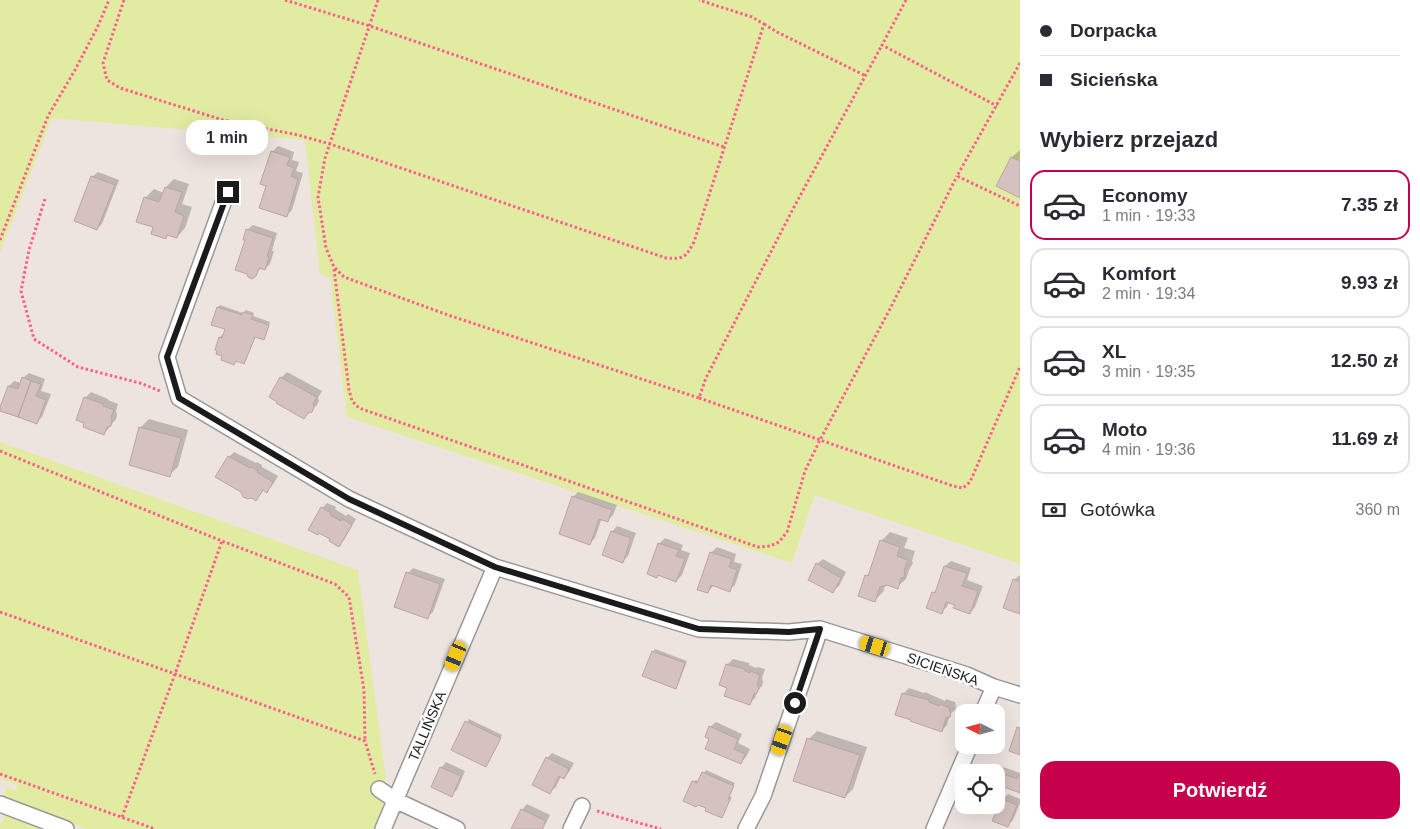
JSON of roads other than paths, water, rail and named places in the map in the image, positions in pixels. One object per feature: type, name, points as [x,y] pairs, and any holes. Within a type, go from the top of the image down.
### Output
[{"type":"street","name":"SICIEŃSKA","points":[[228,192],[167,357],[179,398],[349,499],[495,567],[699,629],[789,632],[820,629],[967,675],[994,687],[1020,695]]},
{"type":"street","name":"TALLIŃSKA","points":[[383,829],[495,567]]},
{"type":"street","points":[[746,829],[763,796],[820,629]]},
{"type":"street","points":[[987,704],[994,687]]},
{"type":"street","points":[[934,829],[966,754]]},
{"type":"street","points":[[379,789],[395,800],[457,829]]},
{"type":"street","points":[[0,804],[66,829]]},
{"type":"street","points":[[572,829],[582,806]]}]
